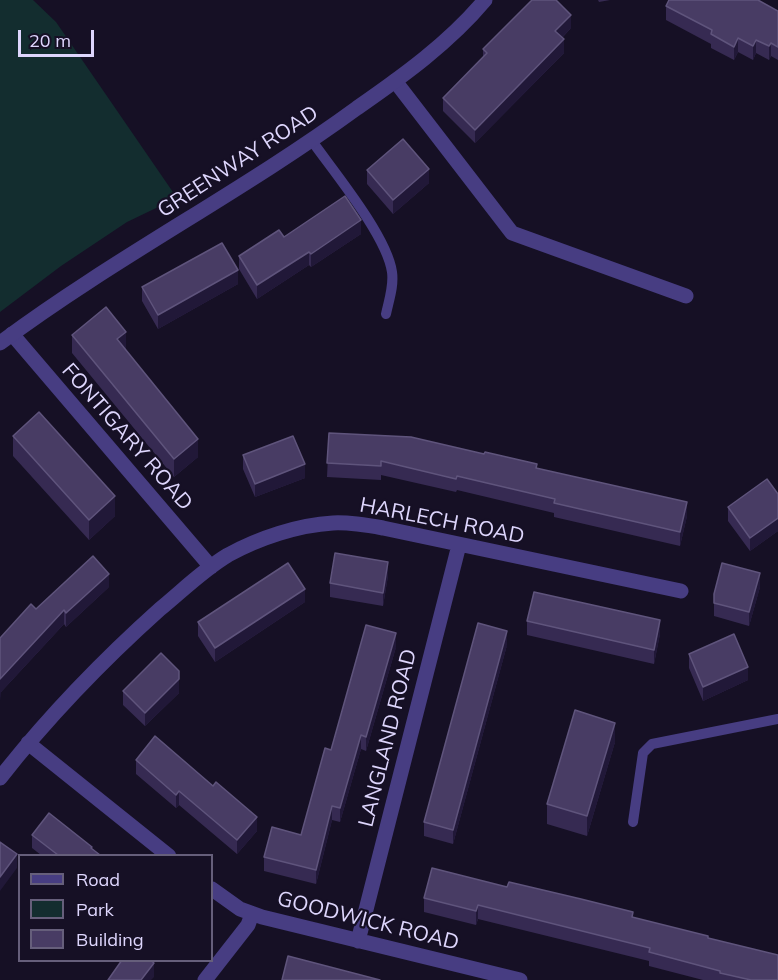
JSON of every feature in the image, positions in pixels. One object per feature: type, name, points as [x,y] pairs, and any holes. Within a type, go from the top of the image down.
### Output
[{"type":"street","name":"GREENWAY ROAD","points":[[6,339],[62,299],[312,141],[395,81],[452,35],[485,0]]},
{"type":"street","points":[[395,81],[512,233],[686,296]]},
{"type":"street","name":"FONTIGARY ROAD","points":[[6,339],[211,567]]},
{"type":"street","name":"HARLECH ROAD","points":[[0,778],[28,743],[94,672],[152,617],[211,567],[228,556],[268,538],[303,528],[332,523],[383,528],[681,591]]},
{"type":"street","name":"LANGLAND ROAD","points":[[358,941],[459,545]]},
{"type":"street","points":[[28,743],[168,854]]},
{"type":"street","name":"GOODWICK ROAD","points":[[213,890],[240,909],[252,914],[520,980]]},
{"type":"street","points":[[206,980],[248,925],[252,914]]},
{"type":"lane","points":[[312,141],[374,228],[388,258],[392,273],[392,291],[386,314]]},
{"type":"lane","points":[[633,822],[643,753],[652,744],[778,719]]},
{"type":"green space","points":[[0,0],[33,0],[56,22],[177,198],[127,222],[61,266],[0,312]]},
{"type":"building","points":[[532,0],[556,0],[571,15],[555,31],[564,39],[475,130],[443,98],[487,53],[483,49]]},
{"type":"building","points":[[669,0],[758,0],[778,11],[778,47],[756,40],[753,46],[738,38],[734,47],[711,34],[712,30],[666,6]]},
{"type":"building","points":[[403,139],[429,169],[393,200],[367,170]]},
{"type":"building","points":[[345,196],[361,220],[311,254],[309,252],[257,285],[239,256],[279,230],[284,237]]},
{"type":"building","points":[[222,243],[238,270],[158,315],[142,287]]},
{"type":"building","points":[[106,307],[126,332],[117,339],[198,439],[174,459],[72,335]]},
{"type":"building","points":[[39,412],[115,496],[89,520],[13,436]]},
{"type":"building","points":[[329,433],[411,437],[537,464],[536,468],[687,502],[680,532],[554,503],[555,499],[381,461],[381,466],[327,463]]},
{"type":"building","points":[[293,436],[305,464],[255,484],[243,455]]},
{"type":"building","points":[[767,479],[778,494],[778,518],[750,538],[728,507]]},
{"type":"building","points":[[335,553],[388,562],[383,593],[330,583]]},
{"type":"building","points":[[93,556],[109,574],[66,613],[64,610],[0,679],[0,638],[31,604],[36,609]]},
{"type":"building","points":[[288,563],[305,589],[215,648],[198,622]]},
{"type":"building","points":[[722,563],[760,573],[749,612],[714,603]]},
{"type":"building","points":[[534,592],[660,620],[654,650],[527,621]]},
{"type":"building","points":[[478,623],[507,631],[453,830],[424,822]]},
{"type":"building","points":[[366,625],[396,633],[366,737],[361,735],[340,808],[332,806],[316,870],[264,857],[272,827],[301,835],[325,748],[331,750]]},
{"type":"building","points":[[734,634],[748,667],[703,687],[689,654]]},
{"type":"building","points":[[161,653],[179,671],[179,679],[145,713],[123,691]]},
{"type":"building","points":[[575,710],[615,723],[587,816],[547,804]]},
{"type":"building","points":[[155,736],[213,786],[216,782],[257,817],[237,840],[179,791],[176,795],[136,760]]},
{"type":"building","points":[[49,813],[99,854],[57,854],[32,835]]},
{"type":"building","points":[[0,842],[17,854],[0,877]]},
{"type":"building","points":[[432,868],[507,887],[509,882],[633,912],[632,917],[778,955],[778,980],[751,980],[720,973],[720,971],[649,952],[650,948],[478,905],[476,911],[424,898]]},
{"type":"building","points":[[288,956],[380,980],[282,980]]},
{"type":"building","points":[[121,962],[154,963],[141,980],[108,980]]}]
